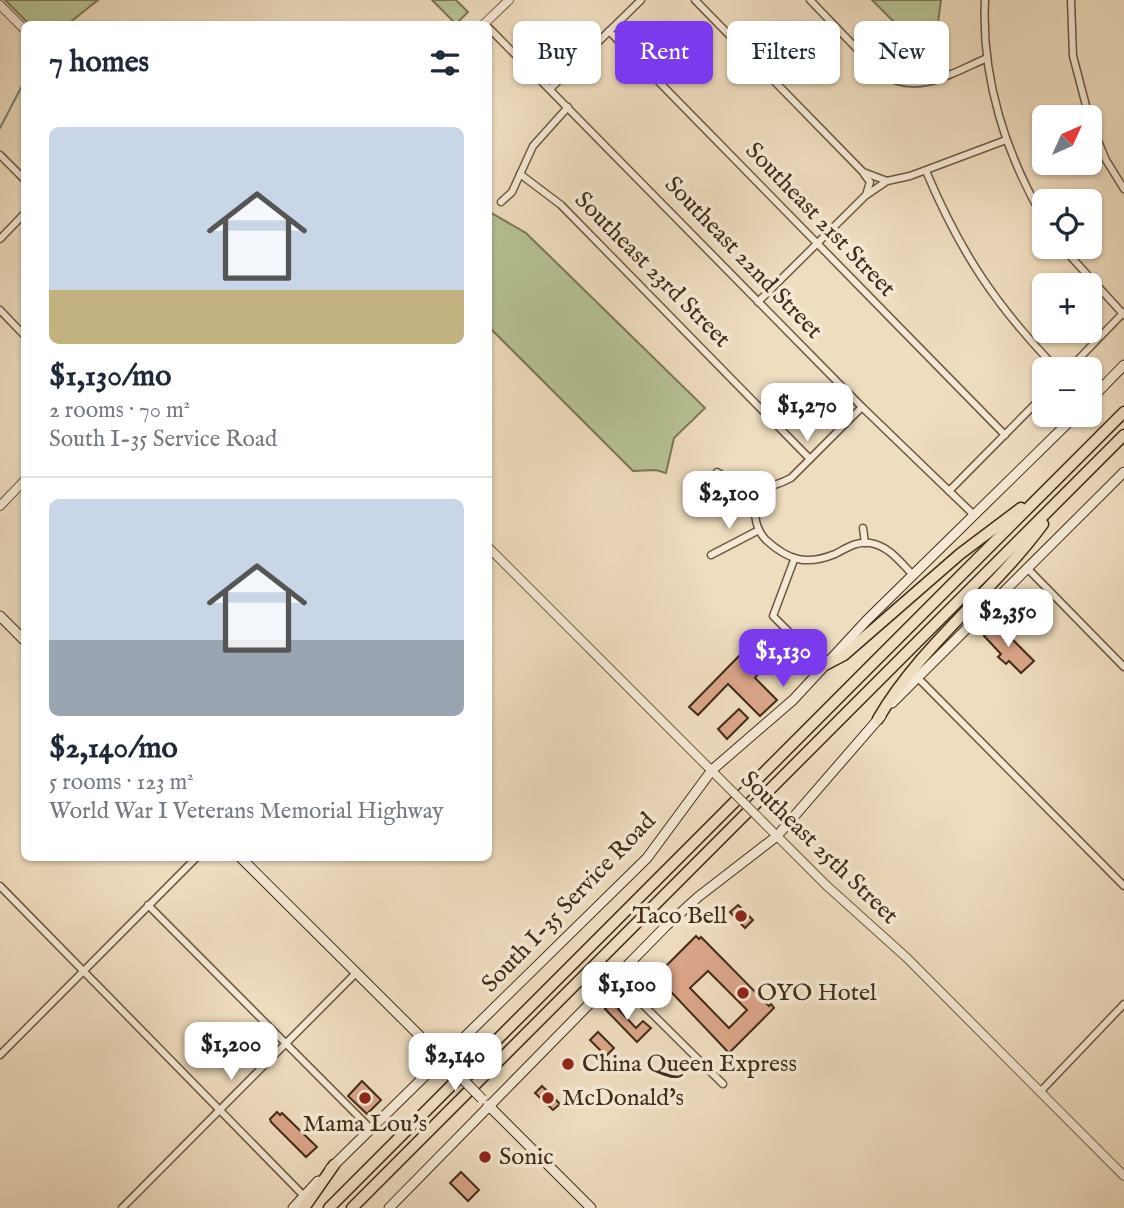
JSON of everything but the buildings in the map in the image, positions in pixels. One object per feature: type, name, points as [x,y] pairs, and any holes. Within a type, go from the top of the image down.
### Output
[{"type":"highway","points":[[329,1208],[1124,412]]},
{"type":"highway","points":[[352,1208],[1124,435]]},
{"type":"highway","points":[[823,666],[844,654],[960,554],[1054,482]]},
{"type":"highway","points":[[878,719],[894,692],[1020,556],[1064,496]]},
{"type":"highway","points":[[304,1202],[334,1165]]},
{"type":"main road","points":[[1102,388],[1124,365]]},
{"type":"main road","name":"South I-35 Service Road","points":[[334,1165],[441,1057],[518,986],[647,858],[712,770],[793,700],[973,514],[1064,427]]},
{"type":"main road","points":[[389,1208],[684,908],[777,836],[917,677],[1124,472]]},
{"type":"main road","points":[[0,616],[21,637]]},
{"type":"main road","points":[[244,861],[591,1208]]},
{"type":"main road","points":[[293,1208],[304,1202]]},
{"type":"street","points":[[490,21],[509,0]]},
{"type":"street","points":[[550,89],[641,0]]},
{"type":"street","points":[[695,0],[863,172],[870,182],[865,197]]},
{"type":"street","points":[[810,0],[881,74],[895,82],[911,85],[931,82],[987,58]]},
{"type":"street","points":[[985,0],[987,58],[1006,140],[1032,198]]},
{"type":"street","points":[[1071,0],[1073,56],[1085,105]]},
{"type":"street","points":[[0,5],[21,26]]},
{"type":"street","name":"Southeast 22nd Street","points":[[492,31],[862,407],[973,514]]},
{"type":"street","name":"Southeast 21st Street","points":[[609,31],[1005,435]]},
{"type":"street","points":[[501,202],[512,191],[533,146],[568,107]]},
{"type":"street","points":[[758,302],[865,197],[887,180],[926,171],[1006,140]]},
{"type":"street","points":[[1102,149],[1124,189]]},
{"type":"street","points":[[0,155],[21,176]]},
{"type":"street","points":[[926,171],[952,229],[977,273],[1010,319],[1046,357]]},
{"type":"street","points":[[863,172],[887,180]]},
{"type":"street","name":"Southeast 23rd Street","points":[[520,174],[561,205],[810,459]]},
{"type":"street","points":[[0,239],[21,218]]},
{"type":"street","points":[[1073,259],[1124,313],[1081,357]]},
{"type":"street","points":[[0,310],[21,332]]},
{"type":"street","points":[[717,472],[757,489],[778,485],[791,478],[862,407]]},
{"type":"street","points":[[949,491],[1032,407]]},
{"type":"street","points":[[0,506],[21,484]]},
{"type":"street","points":[[757,489],[754,502],[759,530],[772,545],[794,560],[823,558],[865,542],[891,552],[913,575]]},
{"type":"street","points":[[863,528],[865,542]]},
{"type":"street","points":[[711,555],[759,530]]},
{"type":"street","name":"Southeast 25th Street","points":[[492,551],[826,885],[907,958],[1124,1175]]},
{"type":"street","points":[[794,560],[773,616],[823,666]]},
{"type":"street","points":[[1027,568],[1124,667]]},
{"type":"street","points":[[917,677],[1124,886]]},
{"type":"street","points":[[0,1055],[193,861]]},
{"type":"street","points":[[0,886],[220,1111],[304,1202]]},
{"type":"street","points":[[148,905],[370,1129]]},
{"type":"street","points":[[122,1208],[356,973]]},
{"type":"street","points":[[615,977],[723,1084]]},
{"type":"street","points":[[1040,1092],[1124,1004]]},
{"type":"green space","points":[[5,0],[98,0],[72,21],[26,21]]},
{"type":"green space","points":[[432,0],[456,0],[468,12],[459,21],[453,21]]},
{"type":"green space","points":[[872,0],[941,0],[938,21],[893,21]]},
{"type":"green space","points":[[492,213],[526,233],[705,408],[674,438],[666,473],[656,470],[633,471],[492,330]]},
{"type":"waterway","points":[[0,128],[21,88]]},
{"type":"place","name":"Taco Bell","points":[[741,916]]},
{"type":"place","name":"OYO Hotel","points":[[743,993]]},
{"type":"place","name":"China Queen Express","points":[[568,1064]]},
{"type":"place","name":"Mama Lou's","points":[[365,1098]]},
{"type":"place","name":"McDonald's","points":[[548,1098]]},
{"type":"place","name":"Sonic","points":[[485,1157]]}]
